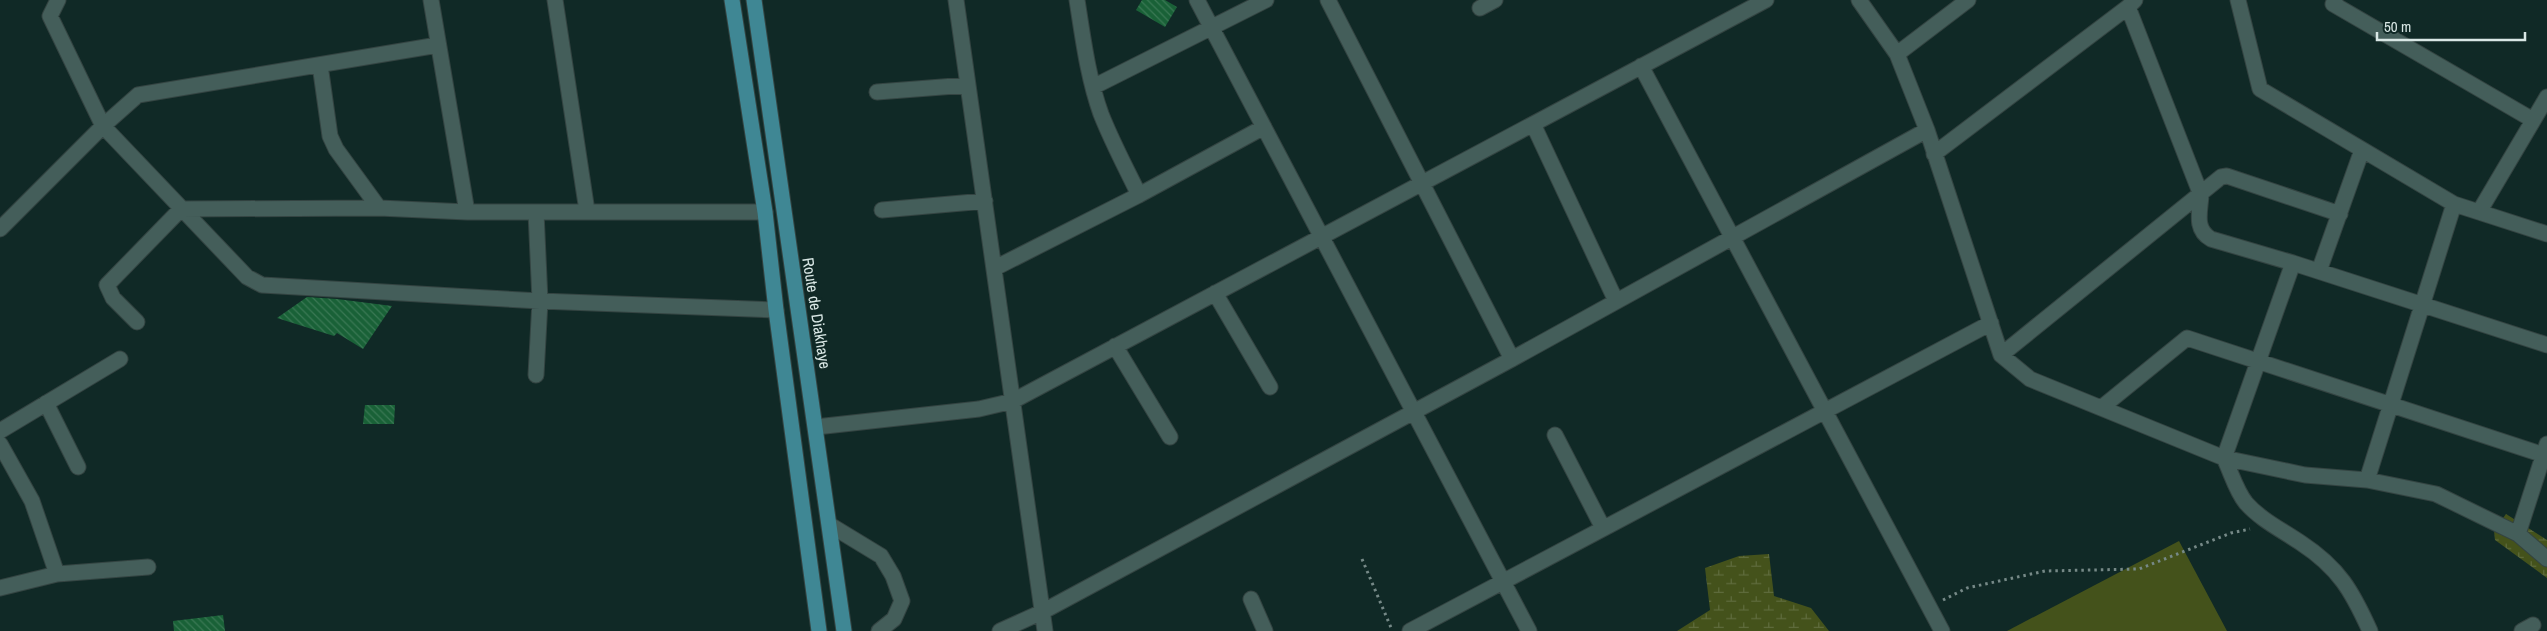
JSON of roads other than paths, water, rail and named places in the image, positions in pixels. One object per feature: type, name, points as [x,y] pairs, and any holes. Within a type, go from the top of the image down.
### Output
[{"type":"main road","points":[[732,0],[765,212],[776,310],[819,631]]},
{"type":"main road","name":"Route de Diakhaye","points":[[754,0],[844,631]]},
{"type":"street","points":[[58,0],[50,16],[103,126],[247,277],[262,284],[540,301],[776,310]]},
{"type":"street","points":[[431,0],[467,212]]},
{"type":"street","points":[[555,0],[587,211]]},
{"type":"street","points":[[956,0],[1046,631]]},
{"type":"street","points":[[1077,0],[1093,87],[1116,150],[1139,195]]},
{"type":"street","points":[[1197,0],[1529,631]]},
{"type":"street","points":[[1093,87],[1266,0]]},
{"type":"street","points":[[1328,0],[1512,359]]},
{"type":"street","points":[[1480,8],[1495,0]]},
{"type":"street","points":[[816,427],[979,409],[1013,401],[1766,0]]},
{"type":"street","points":[[1859,0],[1897,54],[1927,130],[2001,355],[2030,379],[2224,458],[2304,475],[2367,480],[2436,494],[2518,534],[2547,559]]},
{"type":"street","points":[[1897,54],[1968,0]]},
{"type":"street","points":[[2238,0],[2260,89],[2454,204],[2547,234]]},
{"type":"street","points":[[2336,0],[2333,4],[2533,120]]},
{"type":"street","points":[[1934,154],[2131,4],[2201,195],[2198,226],[2202,234],[2211,239],[2319,271],[2547,345]]},
{"type":"street","points":[[0,230],[103,126],[138,95],[438,45]]},
{"type":"street","points":[[320,65],[330,136],[336,149],[379,208]]},
{"type":"street","points":[[1641,66],[1942,631]]},
{"type":"street","points":[[877,92],[968,84]]},
{"type":"street","points":[[2479,212],[2547,97]]},
{"type":"street","points":[[1533,124],[1616,302]]},
{"type":"street","points":[[995,268],[1139,195],[1264,127]]},
{"type":"street","points":[[1000,631],[1042,612],[1414,412],[1927,130]]},
{"type":"street","points":[[2319,271],[2362,150]]},
{"type":"street","points":[[2001,355],[2221,178],[2227,176],[2340,214]]},
{"type":"street","points":[[882,210],[985,201]]},
{"type":"street","points":[[2367,480],[2454,204]]},
{"type":"street","points":[[137,322],[112,298],[107,285],[181,209],[379,208],[467,212],[765,212]]},
{"type":"street","points":[[536,212],[540,301],[536,375]]},
{"type":"street","points":[[2293,263],[2224,458],[2245,502],[2272,525],[2302,543],[2331,566],[2353,592],[2370,631]]},
{"type":"street","points":[[1215,293],[1270,387]]},
{"type":"street","points":[[1410,631],[1503,580],[1991,323]]},
{"type":"street","points":[[2101,408],[2187,338],[2391,405],[2546,451],[2518,534]]},
{"type":"street","points":[[1116,346],[1170,438]]},
{"type":"street","points":[[0,431],[120,359]]},
{"type":"street","points":[[46,403],[78,467]]},
{"type":"street","points":[[1555,435],[1603,528]]},
{"type":"street","points":[[0,444],[32,501],[57,574]]},
{"type":"street","points":[[830,525],[881,556],[893,576],[902,601],[894,618],[879,631]]},
{"type":"street","points":[[0,588],[57,574],[148,568]]},
{"type":"street","points":[[1250,600],[1265,631]]}]
